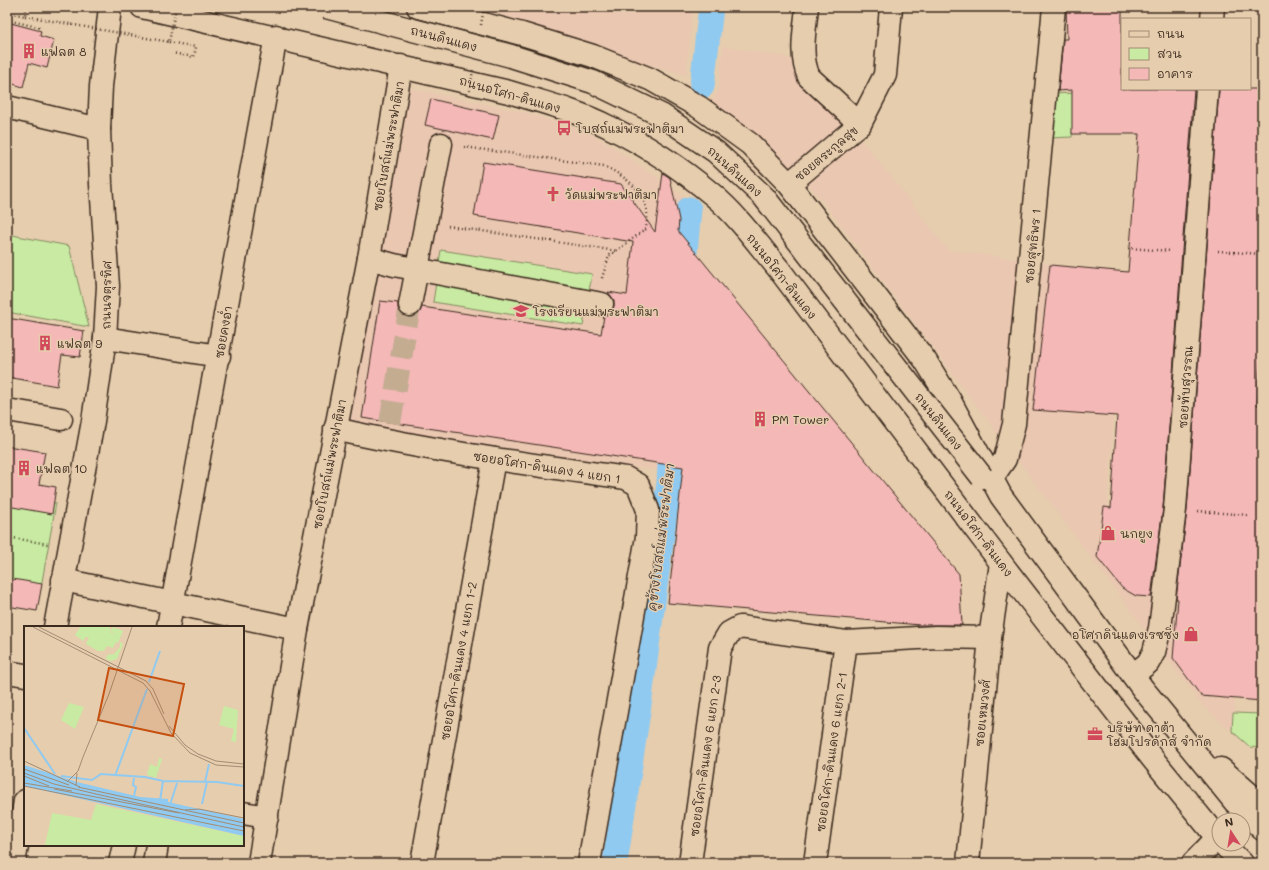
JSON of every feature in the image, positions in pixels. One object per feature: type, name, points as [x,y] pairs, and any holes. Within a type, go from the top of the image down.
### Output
[{"type":"street","name":"ถนนจตุรทิศ","points":[[55,626],[93,421],[105,338],[108,286],[99,129],[101,86],[110,7]]},
{"type":"street","name":"ถนนอโศก-ดินแดง","points":[[142,7],[276,36],[509,92],[568,110],[609,126],[650,149],[714,196],[743,226],[778,268],[1001,563],[1152,758],[1211,831]]},
{"type":"street","name":"ถนนดินแดง","points":[[326,7],[511,56],[593,82],[663,116],[716,152],[764,197],[774,209],[991,484]]},
{"type":"street","points":[[418,7],[522,34],[592,56],[650,79],[699,108],[750,144],[789,184],[925,360],[949,399],[991,484],[1133,675],[1235,802],[1262,829]]},
{"type":"street","points":[[807,7],[803,52],[804,67],[809,77],[860,124]]},
{"type":"street","name":"ซอยตระกูลสุข","points":[[789,184],[860,124],[885,75],[891,7]]},
{"type":"street","name":"ซอยสุทธิพร 1","points":[[991,484],[1005,459],[1014,424],[1054,7]]},
{"type":"street","points":[[1212,18],[1213,7]]},
{"type":"street","name":"ซอยคงอ่ำ","points":[[168,626],[219,356],[276,36]]},
{"type":"street","name":"ซอยโบสถ์แม่พระฟาติมา","points":[[259,863],[297,629],[369,258],[401,66]]},
{"type":"street","name":"ซอยทับสุวรรณ","points":[[1133,675],[1148,663],[1154,652],[1160,628],[1175,509],[1207,90]]},
{"type":"street","points":[[7,107],[99,129]]},
{"type":"street","points":[[410,305],[441,144]]},
{"type":"street","points":[[369,258],[417,269],[600,304]]},
{"type":"street","points":[[105,338],[219,356]]},
{"type":"street","points":[[7,410],[61,419]]},
{"type":"street","name":"ซอยอโศก-ดินแดง 4 แยก 1","points":[[335,429],[389,432],[494,459],[626,478],[638,485],[648,510],[646,545],[589,863]]},
{"type":"street","name":"ซอยอโศก-ดินแดง 4 แยก 1-2","points":[[422,863],[494,459]]},
{"type":"street","name":"ซอยเหมวงศ์","points":[[968,863],[990,638],[1001,563]]},
{"type":"street","points":[[63,580],[297,629]]},
{"type":"street","name":"ซอยอโศก-ดินแดง 6 แยก 2-3","points":[[690,863],[720,648],[729,633],[740,626],[846,642]]},
{"type":"street","points":[[846,642],[936,637],[990,638]]},
{"type":"street","name":"ซอยอโศก-ดินแดง 6 แยก 2-1","points":[[815,863],[846,642]]},
{"type":"street","points":[[7,672],[24,675]]},
{"type":"street","points":[[1171,724],[1262,805]]},
{"type":"street","points":[[14,863],[24,807]]},
{"type":"street","points":[[244,813],[267,817]]},
{"type":"street","points":[[120,863],[124,846]]},
{"type":"street","points":[[154,863],[157,846]]},
{"type":"street","points":[[1193,863],[1211,848]]},
{"type":"street","name":"ถนนอโศก-ดินแดง","points":[[1230,852],[1242,863]]},
{"type":"path","points":[[25,16],[26,7]]},
{"type":"path","points":[[169,42],[176,7]]},
{"type":"path","points":[[7,12],[196,46],[194,57],[172,53]]},
{"type":"path","points":[[7,20],[42,28]]},
{"type":"path","points":[[441,144],[604,166],[623,175],[638,191],[647,207],[646,229],[609,256],[602,274],[600,304]]},
{"type":"path","points":[[426,222],[617,251]]},
{"type":"path","points":[[1128,248],[1262,254]]},
{"type":"path","points":[[1175,509],[1248,515]]},
{"type":"path","points":[[7,537],[49,544]]},
{"type":"shaded area","points":[[477,7],[693,7],[686,75],[638,61]]},
{"type":"shaded area","points":[[723,46],[790,58],[885,169],[948,250],[1124,274],[1107,505],[1184,511],[1174,604],[1243,610],[1232,731],[1203,706],[831,212],[809,185],[763,144],[712,103],[719,87]]},
{"type":"shaded area","name":"โรงเรียนแม่พระฟาติมา","points":[[407,88],[527,113],[590,133],[625,155],[684,197],[661,471],[349,425]]},
{"type":"green space","points":[[1075,93],[1072,137],[1049,138],[1052,94]]},
{"type":"green space","points":[[7,234],[69,246],[89,327],[7,312]]},
{"type":"green space","points":[[441,250],[592,274],[583,326],[433,302]]},
{"type":"green space","points":[[7,495],[56,503],[40,593],[7,587]]},
{"type":"green space","points":[[1233,713],[1262,714],[1262,748],[1250,747],[1232,731]]},
{"type":"building","points":[[1066,7],[1122,7],[1121,90],[1194,90],[1163,508],[1151,597],[1136,596],[1122,588],[1097,557],[1104,507],[1111,508],[1117,416],[1033,410],[1050,265],[1128,272],[1139,134],[1072,134],[1072,90],[1058,91],[1063,39],[1067,39]]},
{"type":"building","name":"แฟลต 8","points":[[7,22],[41,31],[40,36],[54,40],[47,68],[29,63],[23,87],[7,82]]},
{"type":"building","points":[[1262,89],[1262,329],[1257,405],[1262,406],[1262,701],[1201,696],[1173,658],[1178,599],[1176,599],[1187,510],[1219,90]]},
{"type":"building","points":[[431,99],[499,115],[493,140],[425,125]]},
{"type":"building","points":[[483,162],[621,184],[655,232],[663,173],[670,178],[679,220],[678,231],[959,574],[962,625],[920,625],[668,603],[683,467],[362,418],[380,301],[398,303],[398,309],[402,314],[408,317],[414,317],[419,313],[422,307],[601,334],[604,316],[611,312],[614,306],[614,300],[608,292],[627,295],[633,242],[474,216]]},
{"type":"building","name":"แฟลต 9","points":[[7,318],[84,331],[80,357],[62,355],[57,386],[7,377]]},
{"type":"building","name":"แฟลต 10","points":[[7,446],[45,452],[39,484],[56,487],[52,514],[7,506]]},
{"type":"building","points":[[7,578],[42,584],[37,611],[7,606]]},
{"type":"waterway","name":"คูข้างโบสถ์แม่พระฟาติมา","points":[[702,86],[711,7]]},
{"type":"waterway","name":"คูข้างโบสถ์แม่พระฟาติมา","points":[[683,274],[689,209]]},
{"type":"waterway","name":"คูข้างโบสถ์แม่พระฟาติมา","points":[[615,863],[638,712],[669,483],[672,431]]},
{"type":"tunnel","points":[[390,423],[410,305]]},
{"type":"place","name":"แฟลต 8","points":[[29,51]]},
{"type":"place","name":"โบสถ์แม่พระฟาติมา","points":[[564,128]]},
{"type":"place","name":"วัดแม่พระฟาติมา","points":[[553,194]]},
{"type":"place","name":"โรงเรียนแม่พระฟาติมา","points":[[521,311]]},
{"type":"place","name":"แฟลต 9","points":[[45,343]]},
{"type":"place","name":"PM Tower","points":[[760,419]]},
{"type":"place","name":"แฟลต 10","points":[[24,468]]},
{"type":"place","name":"นกยูง","points":[[1108,533]]},
{"type":"place","name":"อโศกดินแดงเรซซิ่ง","points":[[1191,634]]},
{"type":"place","name":"บริษัท ดาต้า โฮมโปรดักส์ จำกัด","points":[[1095,734]]}]
